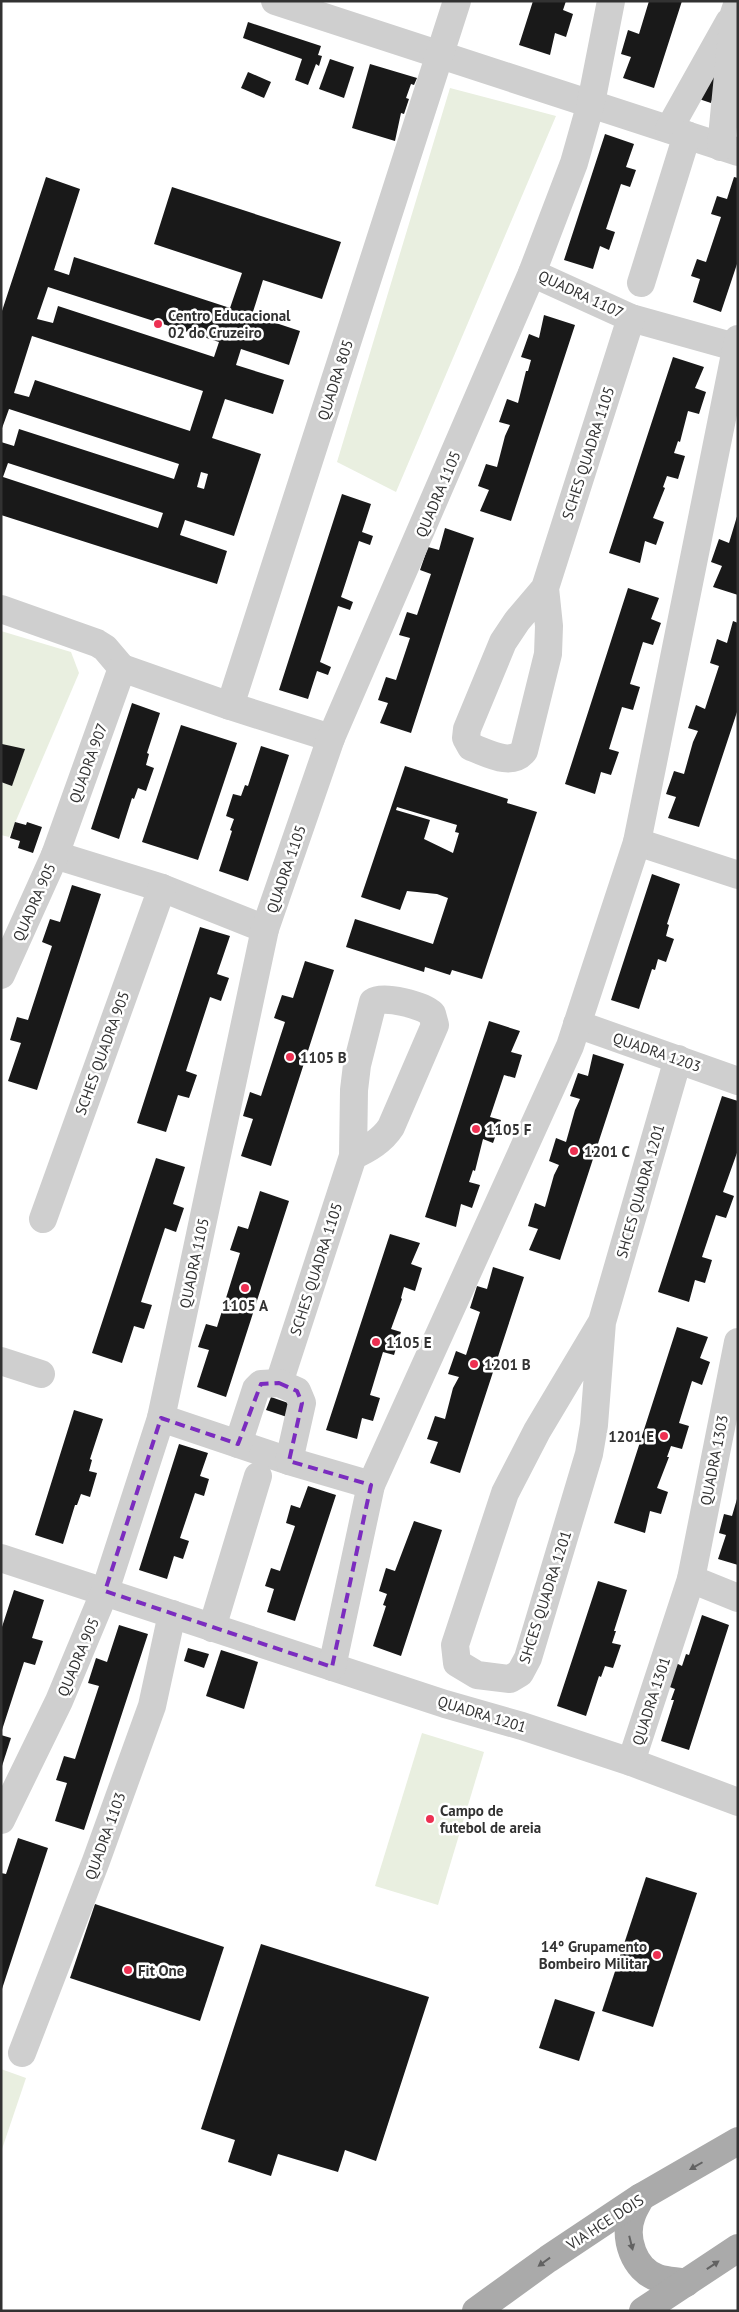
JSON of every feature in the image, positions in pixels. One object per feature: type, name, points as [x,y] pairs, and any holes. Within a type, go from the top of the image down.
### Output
[{"type":"main road","name":"VIA HCE DOIS","points":[[476,2311],[548,2259],[641,2198],[738,2141]]},
{"type":"main road","points":[[641,2198],[632,2215],[630,2227],[629,2238],[635,2256],[641,2266],[658,2278],[686,2283]]},
{"type":"main road","points":[[643,2311],[738,2248]]},
{"type":"street","points":[[275,1],[730,149],[736,8]]},
{"type":"street","name":"QUADRA 805","points":[[230,706],[457,1]]},
{"type":"street","name":"QUADRA 1107","points":[[611,1],[590,103],[574,163],[532,273],[631,318],[736,343]]},
{"type":"street","points":[[641,282],[678,132],[736,8]]},
{"type":"street","name":"QUADRA 1105","points":[[161,1418],[265,929],[331,738],[532,273]]},
{"type":"street","name":"SCHES QUADRA 1105","points":[[545,588],[549,626],[548,654],[524,751],[519,758],[509,760],[471,747],[466,738],[467,729],[503,642],[517,621],[545,588],[631,318]]},
{"type":"street","points":[[1,1558],[332,1667],[371,1485],[570,1046],[637,842],[736,343]]},
{"type":"street","points":[[1,609],[97,643],[105,648],[122,668],[230,706],[331,738]]},
{"type":"street","name":"QUADRA 907","points":[[55,856],[122,668]]},
{"type":"street","points":[[637,842],[738,875]]},
{"type":"street","points":[[55,856],[162,888],[265,929]]},
{"type":"street","name":"QUADRA 905","points":[[1,975],[55,856]]},
{"type":"street","name":"SCHES QUADRA 905","points":[[43,1219],[162,888]]},
{"type":"street","name":"SCHES QUADRA 1105","points":[[279,1383],[353,1156],[354,1090],[357,1066],[372,1002],[380,998],[423,1007],[432,1014],[435,1025],[391,1127],[386,1136],[368,1150],[353,1156]]},
{"type":"street","name":"QUADRA 1203","points":[[577,1024],[738,1081]]},
{"type":"street","name":"SHCES QUADRA 1201","points":[[602,1322],[537,1431],[504,1497],[455,1645],[457,1663],[477,1675],[510,1679],[520,1673],[528,1658],[589,1454],[594,1425],[602,1322],[678,1059]]},
{"type":"street","name":"QUADRA 1303","points":[[691,1579],[738,1342]]},
{"type":"street","points":[[1,1361],[41,1374]]},
{"type":"street","points":[[238,1444],[256,1389],[261,1384],[279,1383],[297,1391],[302,1403],[289,1461]]},
{"type":"street","points":[[105,1591],[161,1418],[289,1461],[371,1485]]},
{"type":"street","points":[[212,1628],[258,1476]]},
{"type":"street","points":[[691,1579],[738,1598]]},
{"type":"street","name":"QUADRA 1301","points":[[691,1579],[631,1762],[738,1802]]},
{"type":"street","name":"QUADRA 905","points":[[1,1820],[59,1701],[105,1591]]},
{"type":"street","name":"QUADRA 1103","points":[[22,2053],[96,1862],[152,1706],[172,1614]]},
{"type":"street","name":"QUADRA 1201","points":[[332,1667],[631,1762]]},
{"type":"highlighted area","points":[[279,1383],[297,1391],[302,1403],[289,1461],[371,1485],[332,1667],[105,1591],[161,1418],[238,1444],[261,1384]]},
{"type":"green space","points":[[450,88],[556,116],[396,492],[337,462]]},
{"type":"green space","points":[[1,631],[71,652],[79,673],[9,837],[1,835]]},
{"type":"green space","name":"Campo de futebol de areia","points":[[422,1733],[484,1752],[438,1905],[375,1886]]},
{"type":"green space","points":[[1,2069],[26,2078],[1,2152]]},
{"type":"building","points":[[533,1],[566,1],[563,10],[573,14],[566,37],[555,33],[550,55],[519,45]]},
{"type":"building","points":[[649,1],[682,1],[654,88],[623,78],[631,57],[621,54],[628,30],[639,34]]},
{"type":"building","points":[[248,22],[321,46],[318,55],[322,56],[319,66],[316,64],[308,85],[295,80],[302,59],[243,38]]},
{"type":"building","points":[[330,59],[354,67],[344,98],[319,89]]},
{"type":"building","points":[[370,64],[417,78],[414,85],[411,84],[406,98],[409,99],[404,114],[401,113],[395,141],[352,128]]},
{"type":"building","points":[[705,70],[720,75],[711,103],[696,98]]},
{"type":"building","points":[[248,72],[271,82],[264,98],[241,88]]},
{"type":"building","points":[[605,134],[634,144],[626,167],[636,170],[630,187],[621,184],[606,229],[615,232],[609,250],[600,246],[593,269],[564,260]]},
{"type":"building","points":[[46,177],[80,189],[54,270],[69,275],[74,257],[230,308],[242,273],[154,244],[172,187],[341,242],[322,299],[263,280],[252,315],[300,331],[289,365],[241,349],[236,365],[284,380],[273,414],[225,399],[212,438],[261,454],[234,536],[185,520],[180,535],[227,551],[217,584],[1,515],[1,442],[14,446],[19,429],[174,479],[179,464],[9,409],[1,431],[1,314]],"holes":[[[48,287],[219,342],[214,357],[58,306],[53,323],[37,319]],[[32,336],[203,391],[190,431],[35,380],[29,397],[14,393]],[[8,463],[163,513],[158,528],[3,477]],[[201,472],[208,474],[204,489],[197,487]]]},
{"type":"building","points":[[734,177],[738,178],[738,261],[721,312],[693,302],[700,279],[691,276],[697,259],[706,262],[721,217],[711,214],[717,196],[727,199]]},
{"type":"building","points":[[544,315],[575,325],[511,521],[480,511],[489,490],[478,486],[486,464],[497,467],[505,436],[510,425],[499,422],[507,399],[518,403],[526,371],[528,371],[531,360],[521,357],[529,334],[539,338]]},
{"type":"building","points":[[673,357],[704,367],[695,388],[706,392],[699,414],[688,411],[680,442],[678,441],[674,453],[685,456],[678,479],[667,476],[663,487],[665,488],[653,518],[664,522],[656,545],[645,541],[640,563],[609,553]]},
{"type":"building","points":[[342,494],[371,504],[362,532],[373,536],[370,545],[359,541],[341,597],[353,602],[350,610],[338,606],[320,662],[331,667],[328,675],[317,671],[308,699],[279,690]]},
{"type":"building","points":[[738,513],[738,595],[713,587],[722,566],[711,562],[719,539],[729,543]]},
{"type":"building","points":[[445,528],[474,538],[411,733],[380,723],[388,703],[378,700],[386,677],[396,680],[410,638],[399,635],[407,612],[417,615],[431,574],[420,570],[428,547],[439,550]]},
{"type":"building","points":[[628,588],[659,598],[651,619],[661,623],[653,645],[643,642],[630,684],[640,687],[633,710],[622,707],[609,749],[619,752],[611,775],[601,772],[595,794],[565,784]]},
{"type":"building","points":[[733,621],[738,623],[738,709],[699,827],[668,818],[676,797],[666,794],[674,771],[684,774],[698,731],[688,728],[696,705],[705,709],[719,666],[710,663],[717,639],[727,643]]},
{"type":"building","points":[[132,703],[160,713],[147,753],[149,754],[146,765],[154,768],[146,791],[138,788],[134,799],[132,798],[119,839],[91,829]]},
{"type":"building","points":[[181,725],[237,743],[198,860],[142,842]]},
{"type":"building","points":[[2,744],[25,749],[12,786],[1,782]]},
{"type":"building","points":[[261,746],[289,755],[248,881],[219,871],[232,831],[230,830],[234,819],[226,816],[233,794],[241,796],[245,785],[248,786]]},
{"type":"building","points":[[405,766],[508,799],[507,803],[537,812],[482,979],[452,970],[450,975],[425,967],[424,972],[346,947],[355,919],[433,944],[448,898],[437,894],[407,891],[400,910],[361,897]],"holes":[[[397,807],[457,825],[455,832],[459,833],[453,853],[424,839],[430,820],[396,810]]]},
{"type":"building","points":[[15,822],[26,825],[27,822],[42,827],[33,853],[18,848],[20,841],[10,838]]},
{"type":"building","points":[[652,874],[680,884],[667,924],[669,925],[666,936],[674,939],[666,962],[658,959],[655,970],[652,969],[639,1009],[611,1000]]},
{"type":"building","points":[[72,885],[101,894],[37,1090],[8,1081],[21,1043],[10,1040],[17,1017],[28,1020],[52,946],[42,942],[50,919],[60,922]]},
{"type":"building","points":[[200,927],[230,936],[217,974],[229,978],[221,1001],[210,997],[186,1071],[197,1075],[189,1098],[178,1095],[166,1132],[137,1123]]},
{"type":"building","name":"1105 B","points":[[305,961],[334,970],[271,1166],[241,1156],[253,1119],[243,1116],[250,1092],[261,1096],[285,1022],[274,1018],[282,995],[293,998]]},
{"type":"building","name":"1105 F","points":[[489,1021],[520,1031],[511,1052],[522,1055],[515,1078],[504,1075],[490,1117],[501,1120],[493,1143],[483,1139],[475,1171],[473,1170],[469,1182],[480,1185],[472,1208],[461,1204],[456,1227],[425,1217]]},
{"type":"building","name":"1201 C","points":[[593,1054],[624,1064],[560,1260],[529,1250],[538,1229],[528,1226],[535,1203],[545,1207],[554,1175],[559,1165],[549,1161],[556,1138],[566,1142],[580,1099],[570,1096],[578,1073],[588,1076]]},
{"type":"building","points":[[722,1096],[738,1101],[738,1150],[723,1192],[734,1196],[726,1218],[716,1215],[702,1257],[712,1260],[705,1283],[695,1280],[689,1302],[658,1292]]},
{"type":"building","points":[[156,1158],[185,1167],[173,1204],[184,1208],[176,1232],[165,1228],[141,1302],[152,1305],[144,1329],[134,1326],[122,1363],[92,1353]]},
{"type":"building","name":"1105 A","points":[[260,1191],[289,1201],[226,1397],[197,1387],[209,1350],[198,1347],[206,1324],[217,1327],[240,1253],[230,1250],[238,1226],[248,1229]]},
{"type":"building","name":"1105 E","points":[[390,1234],[420,1243],[411,1264],[422,1268],[415,1291],[404,1287],[402,1299],[391,1329],[401,1332],[394,1355],[383,1352],[370,1395],[380,1398],[373,1421],[362,1418],[357,1439],[326,1430]]},
{"type":"building","name":"1201 B","points":[[493,1267],[524,1277],[460,1473],[430,1463],[438,1442],[427,1439],[435,1416],[445,1419],[453,1388],[459,1377],[448,1374],[456,1351],[466,1355],[480,1312],[470,1308],[477,1286],[487,1289]]},
{"type":"building","name":"1201 E","points":[[677,1327],[708,1337],[700,1358],[710,1362],[702,1385],[692,1381],[679,1423],[689,1426],[682,1449],[671,1446],[667,1457],[669,1457],[657,1488],[668,1492],[661,1514],[650,1511],[645,1533],[614,1523]]},
{"type":"building","points":[[271,1397],[291,1404],[287,1417],[266,1410]]},
{"type":"building","points":[[74,1410],[103,1419],[90,1459],[92,1460],[89,1471],[97,1473],[90,1497],[81,1494],[77,1505],[75,1505],[63,1544],[35,1535]]},
{"type":"building","points":[[179,1444],[208,1453],[200,1476],[209,1479],[204,1496],[195,1493],[180,1538],[189,1541],[183,1559],[174,1556],[167,1579],[139,1570]]},
{"type":"building","points":[[308,1486],[336,1495],[295,1621],[267,1612],[274,1589],[265,1586],[271,1568],[280,1571],[295,1526],[286,1523],[291,1505],[300,1508]]},
{"type":"building","points":[[737,1499],[738,1565],[718,1559],[726,1535],[719,1533],[724,1514],[732,1516]]},
{"type":"building","points":[[414,1521],[442,1530],[401,1656],[373,1646],[386,1606],[383,1605],[387,1594],[379,1591],[386,1568],[395,1571]]},
{"type":"building","points":[[598,1581],[627,1590],[612,1643],[621,1645],[613,1668],[605,1666],[601,1677],[599,1676],[586,1716],[557,1706]]},
{"type":"building","points":[[14,1590],[44,1600],[32,1638],[43,1641],[35,1665],[24,1662],[2,1730],[1,1630]]},
{"type":"building","points":[[702,1615],[729,1625],[689,1750],[661,1741],[674,1700],[671,1700],[675,1689],[667,1686],[674,1662],[682,1666],[686,1654],[689,1655]]},
{"type":"building","points":[[119,1625],[148,1634],[84,1830],[55,1821],[67,1783],[56,1780],[64,1756],[75,1759],[99,1686],[88,1683],[96,1658],[107,1662]]},
{"type":"building","points":[[188,1648],[209,1654],[204,1668],[184,1661]]},
{"type":"building","points":[[221,1650],[258,1662],[244,1709],[206,1696]]},
{"type":"building","points":[[1,1735],[11,1738],[2,1766],[1,1765]]},
{"type":"building","points":[[18,1838],[48,1848],[2,1989],[1,1873],[6,1874]]},
{"type":"building","points":[[646,1877],[697,1893],[653,2027],[602,2011]]},
{"type":"building","points":[[95,1904],[224,1947],[200,2021],[70,1978]]},
{"type":"building","points":[[261,1944],[429,1997],[376,2161],[345,2150],[338,2172],[278,2154],[271,2176],[228,2162],[235,2140],[201,2129]]},
{"type":"building","points":[[555,1999],[595,2012],[579,2061],[539,2048]]},
{"type":"place","name":"Centro Educacional 02 do Cruzeiro","points":[[158,324]]},
{"type":"place","name":"1105 B","points":[[290,1057]]},
{"type":"place","name":"1105 F","points":[[476,1129]]},
{"type":"place","name":"1201 C","points":[[574,1151]]},
{"type":"place","name":"1105 A","points":[[245,1288]]},
{"type":"place","name":"1105 E","points":[[376,1342]]},
{"type":"place","name":"1201 B","points":[[474,1364]]},
{"type":"place","name":"1201 E","points":[[664,1436]]},
{"type":"place","name":"Campo de futebol de areia","points":[[430,1819]]},
{"type":"place","name":"14° Grupamento Bombeiro Militar","points":[[657,1955]]},
{"type":"place","name":"Fit One","points":[[128,1970]]}]
